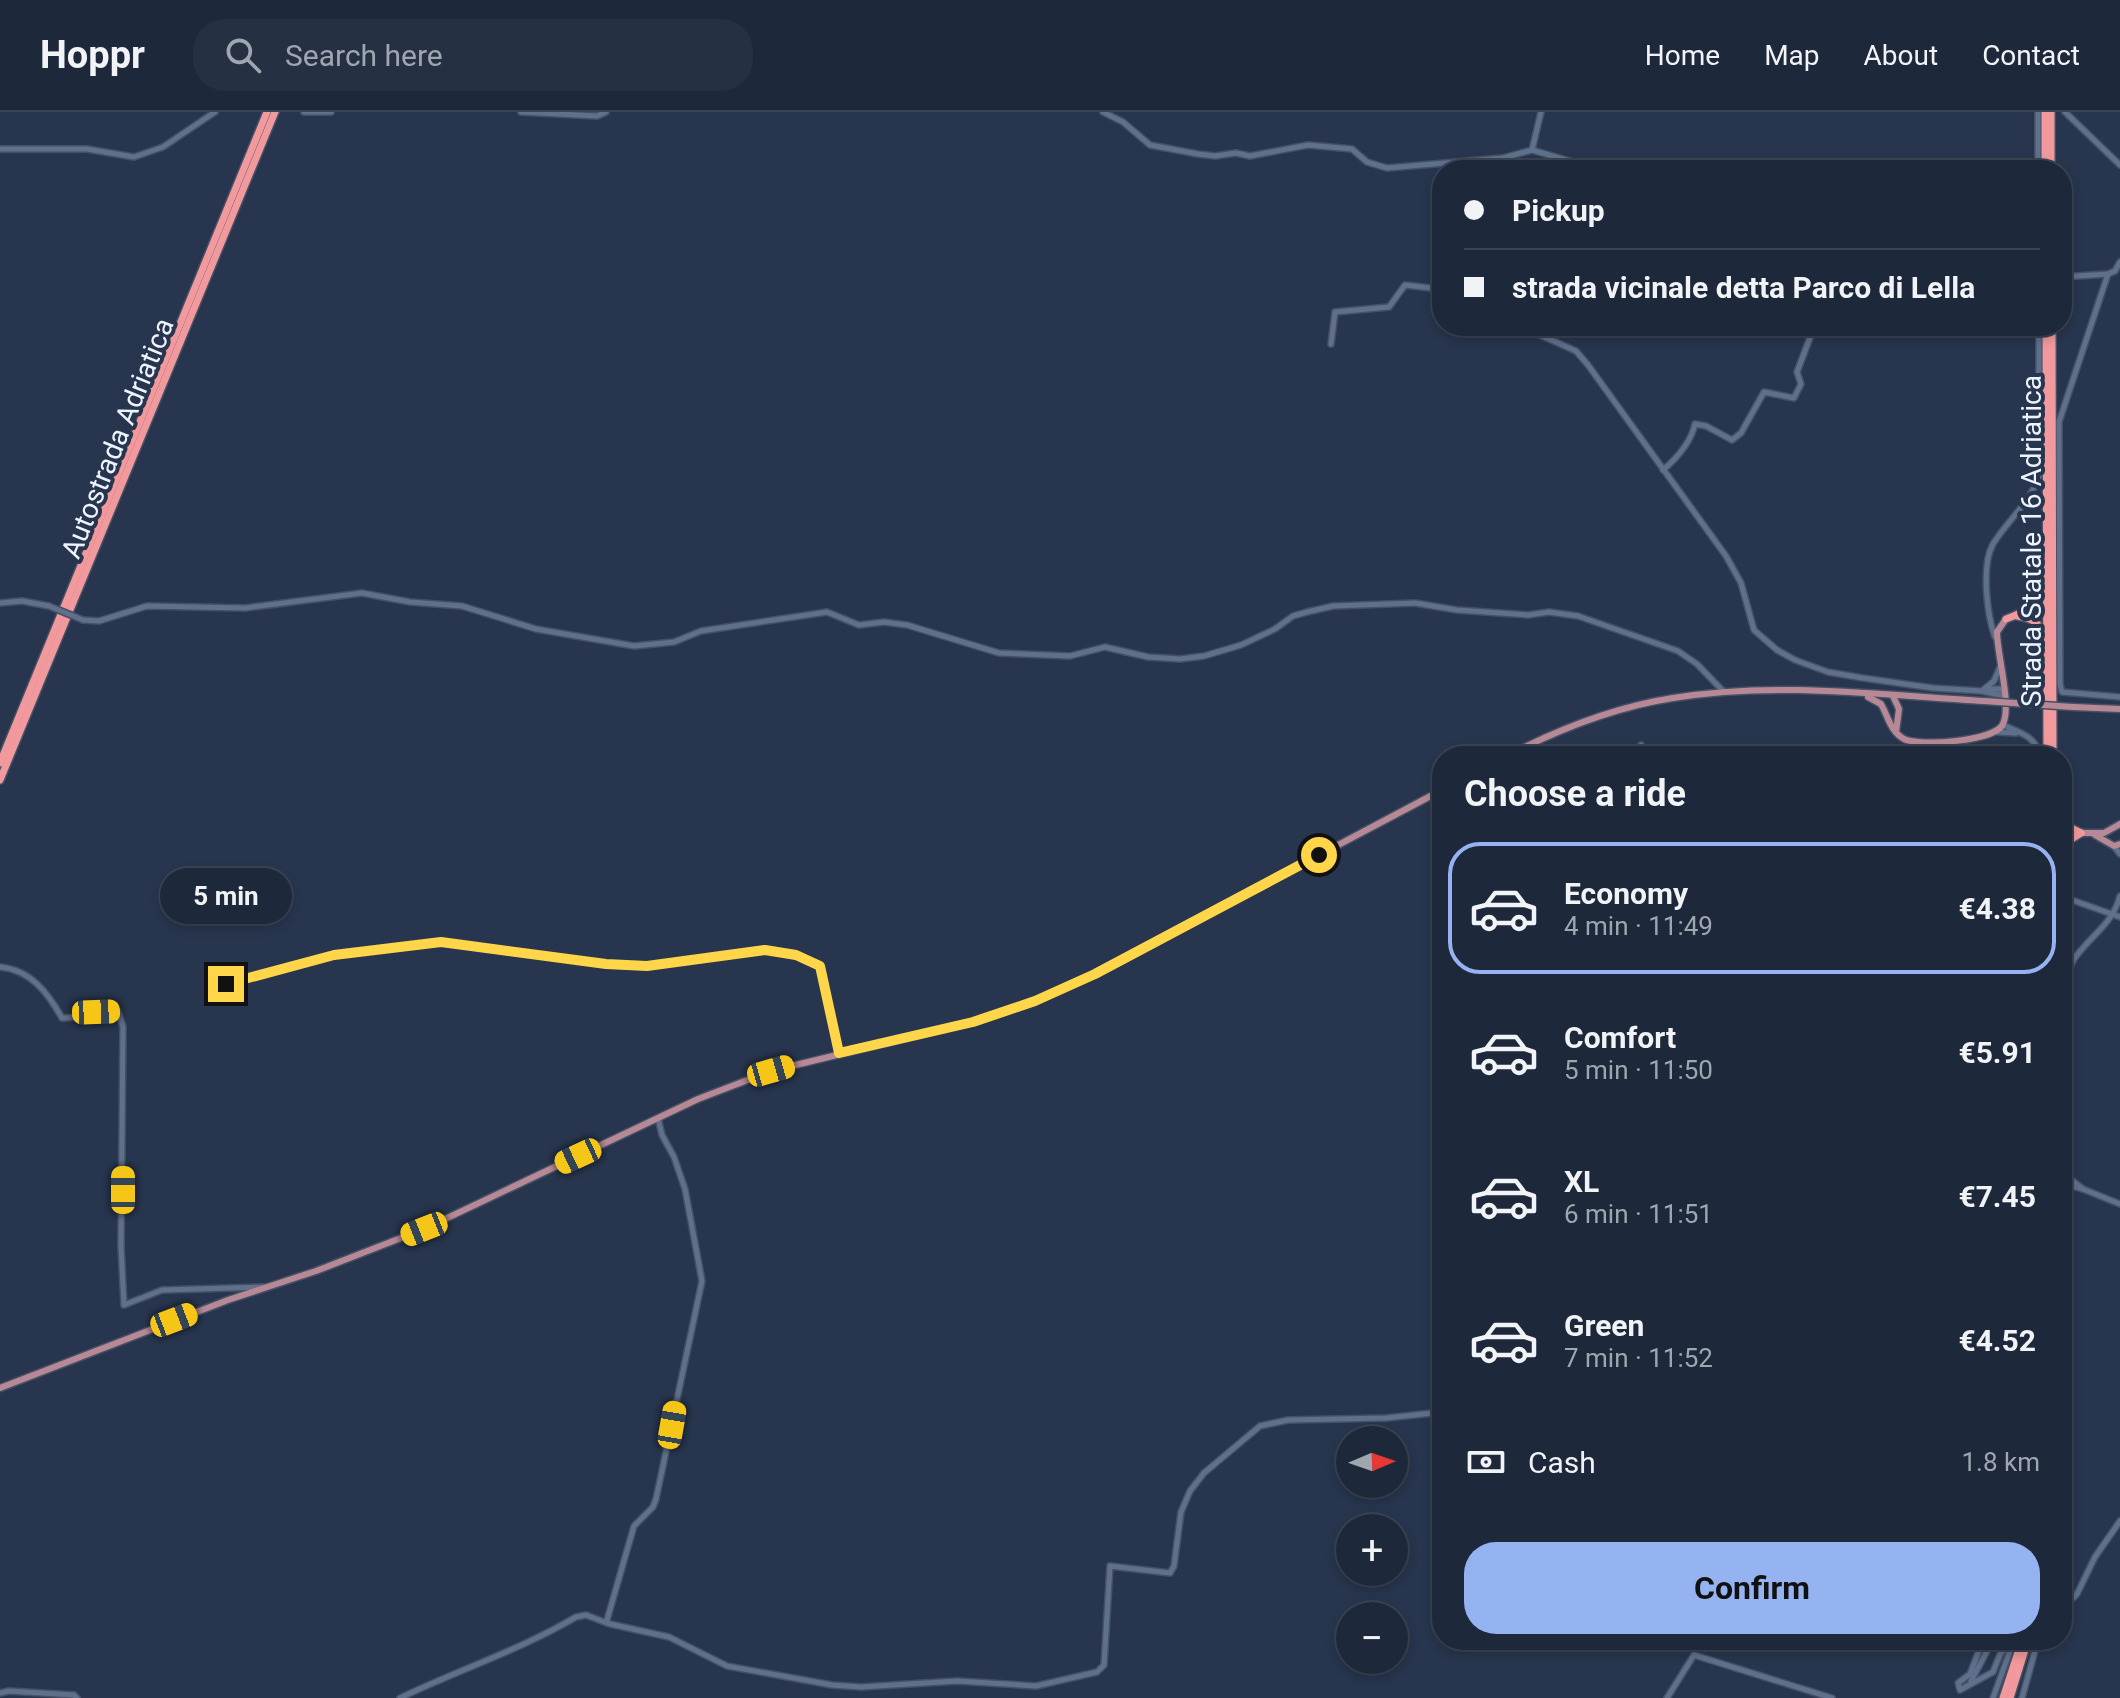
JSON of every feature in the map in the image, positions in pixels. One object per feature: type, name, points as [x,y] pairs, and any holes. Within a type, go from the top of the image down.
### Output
[{"type":"highway","name":"Autostrada Adriatica","points":[[0,763],[267,112]]},
{"type":"highway","name":"Autostrada Adriatica","points":[[0,780],[275,112]]},
{"type":"highway","points":[[2048,112],[2048,160]]},
{"type":"highway","name":"Strada Statale 16 Adriatica","points":[[2049,336],[2047,689],[2051,746]]},
{"type":"highway","name":"Strada Statale 16 Adriatica","points":[[2049,336],[2053,746]]},
{"type":"highway","points":[[2006,619],[2032,607],[2041,597],[2047,536]]},
{"type":"highway","points":[[2015,616],[2032,619],[2041,627],[2047,689]]},
{"type":"highway","points":[[2072,828],[2081,833]]},
{"type":"highway","points":[[2072,839],[2081,833]]},
{"type":"highway","points":[[2003,1698],[2019,1650]]},
{"type":"highway","points":[[2010,1698],[2025,1650]]},
{"type":"main road","points":[[1857,694],[1874,699],[1886,712],[1890,726],[1905,739],[1920,742],[1982,738],[1997,732],[2003,725],[2004,696],[1997,632],[2006,619]]},
{"type":"main road","points":[[1526,746],[1612,712],[1674,698],[1724,692],[1781,690],[2120,709]]},
{"type":"main road","points":[[1893,696],[1899,709],[1896,732]]},
{"type":"main road","points":[[1886,712],[1893,696]]},
{"type":"main road","points":[[1899,709],[1916,697]]},
{"type":"main road","points":[[0,1388],[424,1229],[744,1080],[839,1053],[973,1022],[1035,1001],[1095,974],[1432,795]]},
{"type":"main road","points":[[2095,835],[2120,824]]},
{"type":"main road","points":[[2109,831],[2120,835]]},
{"type":"main road","points":[[2081,833],[2095,835],[2117,845]]},
{"type":"street","points":[[0,149],[87,149],[134,157],[163,147],[215,112]]},
{"type":"street","points":[[304,112],[331,112]]},
{"type":"street","points":[[521,112],[597,116],[606,112]]},
{"type":"street","points":[[1103,112],[1123,122],[1150,145],[1215,156],[1231,153],[1257,156],[1301,145],[1352,149],[1379,168],[1432,164]]},
{"type":"street","points":[[1532,150],[1541,112]]},
{"type":"street","points":[[2038,112],[2038,160]]},
{"type":"street","points":[[2065,112],[2120,165]]},
{"type":"street","points":[[1478,160],[1503,158],[1532,150],[1566,160]]},
{"type":"street","points":[[2072,276],[2108,274],[2115,271],[2120,262]]},
{"type":"street","points":[[2108,274],[2059,422],[2060,684],[2062,692],[2120,697]]},
{"type":"street","points":[[1331,344],[1335,312],[1389,307],[1405,285],[1432,290]]},
{"type":"street","points":[[1542,336],[1576,351],[1737,574],[1754,630],[1777,650],[1828,672],[1933,688],[1983,690],[2004,696]]},
{"type":"street","points":[[1663,470],[1688,442],[1695,424],[1706,426],[1732,440],[1741,433],[1764,392],[1794,398],[1801,384],[1797,372],[1811,336]]},
{"type":"street","points":[[1997,642],[1988,611],[1991,548],[2030,497],[2039,476],[2039,336]]},
{"type":"street","points":[[0,603],[22,601],[49,606],[83,620],[99,621],[147,606],[245,608],[362,593],[410,602],[462,606],[536,629],[634,646],[674,642],[701,631],[827,612],[854,624],[884,622],[907,625],[999,653],[1070,656],[1105,647],[1148,657],[1180,659],[1204,656],[1241,645],[1275,629],[1293,616],[1307,612],[1333,606],[1415,603],[1457,610],[1528,615],[1549,612],[1578,616],[1678,651],[1697,664],[1724,692]]},
{"type":"street","points":[[1988,611],[1996,619],[2006,619]]},
{"type":"street","points":[[1983,690],[1994,681],[2001,666]]},
{"type":"street","points":[[2003,725],[2033,739],[2036,746]]},
{"type":"street","points":[[1997,732],[2021,734]]},
{"type":"street","points":[[2117,845],[2120,854]]},
{"type":"street","points":[[2072,964],[2117,916],[2120,896]]},
{"type":"street","points":[[2072,900],[2117,916]]},
{"type":"street","points":[[220,985],[334,955],[441,942],[606,964],[647,966],[749,951],[773,951],[796,955],[820,966],[839,1053]]},
{"type":"street","points":[[0,967],[12,968],[34,980],[50,997],[62,1018],[118,1011],[123,1027],[121,1246],[124,1305],[162,1290],[265,1287]]},
{"type":"street","points":[[607,1623],[634,1526],[653,1507],[656,1499],[702,1281],[685,1189],[658,1118]]},
{"type":"street","points":[[2072,1182],[2075,1186]]},
{"type":"street","points":[[2072,1185],[2120,1204]]},
{"type":"street","points":[[2072,1191],[2075,1186]]},
{"type":"street","points":[[400,1698],[518,1648],[576,1617],[586,1615],[669,1637],[727,1666],[832,1685],[861,1687],[957,1681],[1036,1686],[1097,1672],[1104,1665],[1110,1566],[1170,1573],[1174,1566],[1181,1512],[1190,1491],[1211,1467],[1260,1426],[1288,1420],[1386,1418],[1432,1413]]},
{"type":"street","points":[[2072,1599],[2095,1557],[2120,1521]]},
{"type":"street","points":[[1979,1650],[1970,1674],[1958,1683],[1960,1690],[1990,1675],[2004,1650]]},
{"type":"street","points":[[1959,1698],[1978,1672],[1988,1650]]},
{"type":"street","points":[[1993,1698],[2010,1650]]},
{"type":"street","points":[[2022,1698],[2035,1650]]},
{"type":"street","points":[[1667,1698],[1694,1655],[1832,1698]]},
{"type":"street","points":[[0,1693],[74,1695],[77,1698]]},
{"type":"route","points":[[226,984],[334,955],[441,942],[606,964],[647,966],[765,950],[796,955],[820,966],[839,1053],[973,1022],[1035,1001],[1095,974],[1319,855]]}]
